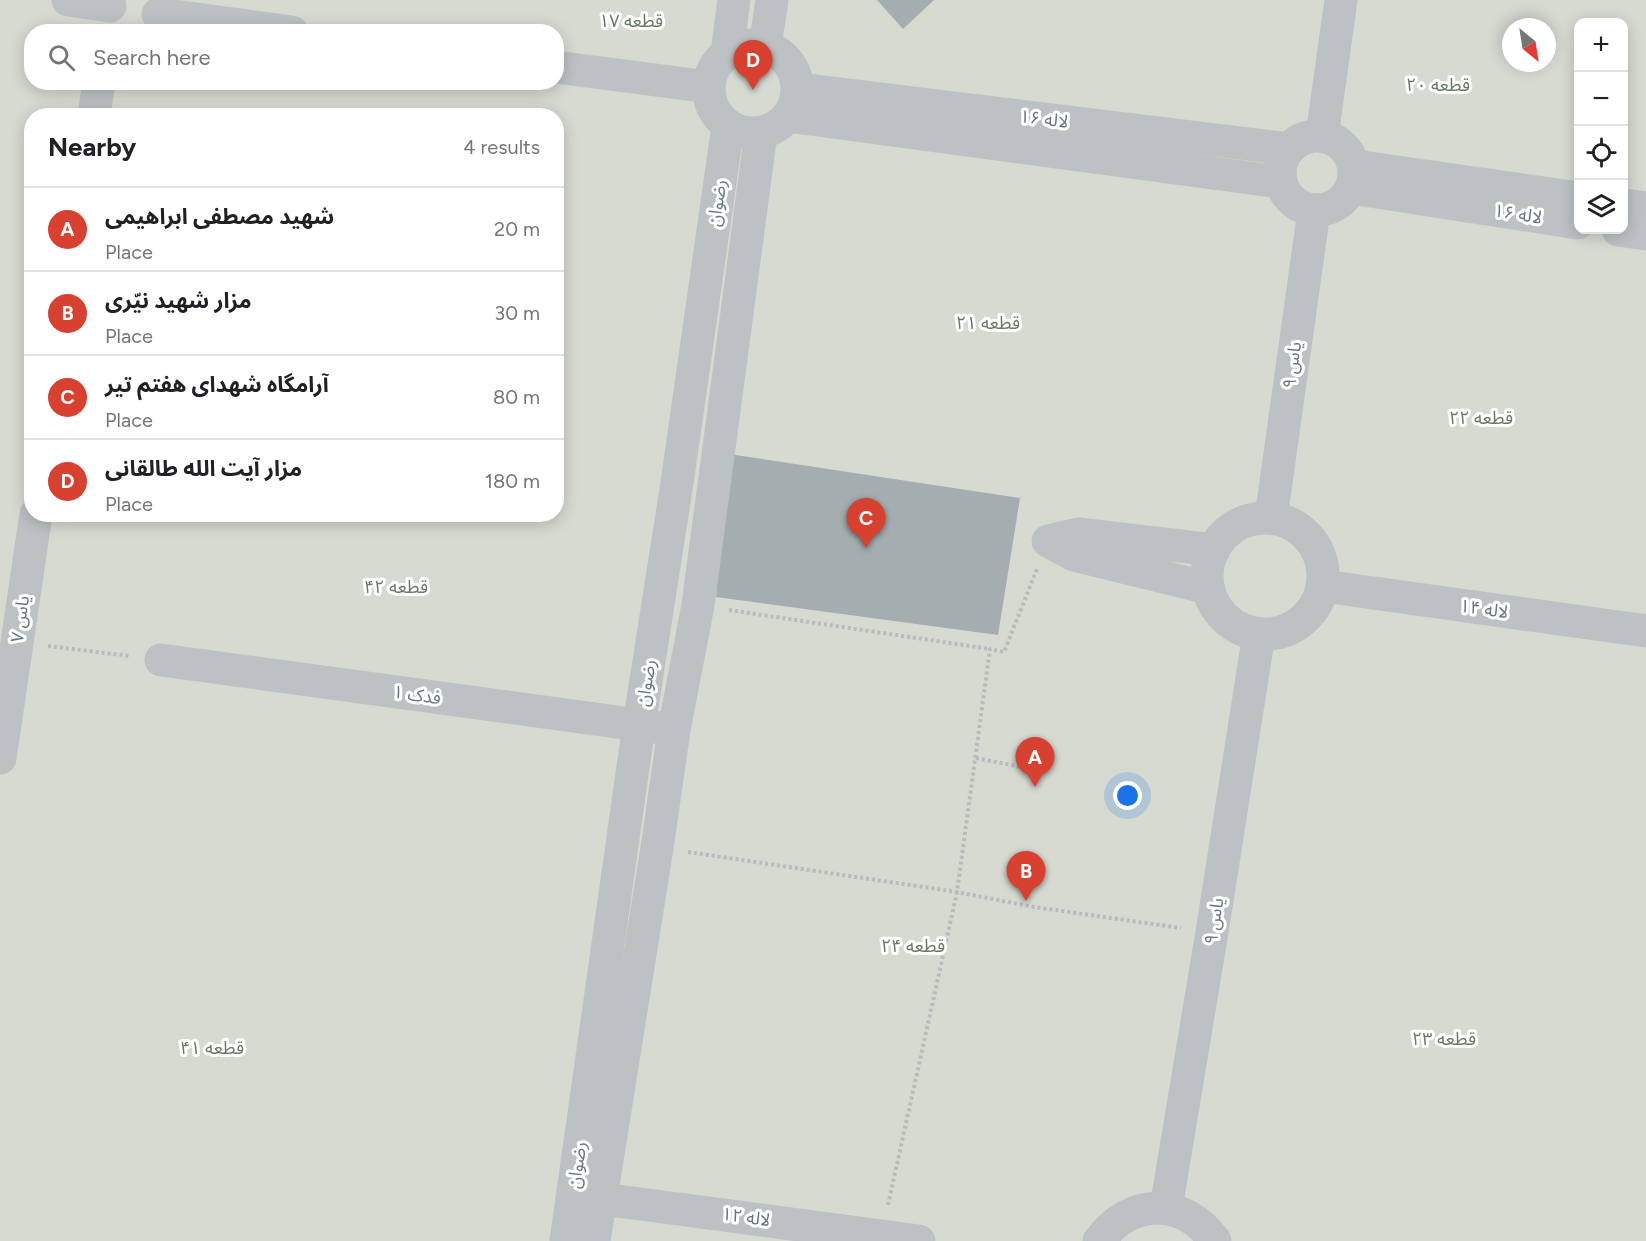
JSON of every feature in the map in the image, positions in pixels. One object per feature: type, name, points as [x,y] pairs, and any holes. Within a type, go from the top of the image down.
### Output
[{"type":"lane","points":[[68,0],[109,13]]},
{"type":"lane","points":[[727,53],[734,0]]},
{"type":"lane","points":[[765,46],[772,0]]},
{"type":"lane","points":[[1322,136],[1341,0]]},
{"type":"lane","points":[[158,14],[232,24]]},
{"type":"lane","points":[[765,46],[778,52],[788,62],[795,75],[793,103],[781,124],[761,133],[739,131],[728,126],[718,116],[711,102],[709,87],[711,74],[727,53],[739,47],[765,46]]},
{"type":"lane","points":[[564,68],[709,87]]},
{"type":"lane","points":[[95,108],[98,90]]},
{"type":"lane","points":[[793,103],[1280,182]]},
{"type":"lane","name":"لاله ۱۶","points":[[793,103],[1289,148]]},
{"type":"lane","name":"رضوان","points":[[594,1241],[586,1197],[639,725],[677,483],[728,126]]},
{"type":"lane","name":"رضوان","points":[[566,1241],[586,1197],[657,848],[674,730],[698,605],[761,133]]},
{"type":"lane","points":[[1322,136],[1333,139],[1350,155],[1353,177],[1345,198],[1336,206],[1314,211],[1292,202],[1280,182],[1280,170],[1289,148],[1310,137],[1322,136]]},
{"type":"lane","name":"لاله ۱۶","points":[[1353,177],[1574,198]]},
{"type":"lane","name":"لاله ۱۶","points":[[1353,177],[1574,222]]},
{"type":"lane","points":[[1628,206],[1646,208]]},
{"type":"lane","name":"یاس ۹","points":[[1271,518],[1314,211]]},
{"type":"lane","points":[[1628,231],[1646,234]]},
{"type":"lane","points":[[677,483],[713,488]]},
{"type":"lane","points":[[1271,518],[1289,524],[1305,534],[1317,549],[1323,567],[1323,586],[1317,603],[1307,617],[1293,628],[1276,633],[1259,634],[1241,629],[1226,619],[1215,605],[1208,588],[1208,568],[1214,549],[1224,536],[1238,525],[1271,518]]},
{"type":"lane","name":"یاس ۷","points":[[0,758],[8,640],[34,522]]},
{"type":"lane","points":[[1048,541],[1078,534],[1214,549]]},
{"type":"lane","points":[[1048,541],[1074,555],[1208,588]]},
{"type":"lane","name":"لاله ۱۴","points":[[1323,586],[1646,631]]},
{"type":"lane","name":"یاس ۹","points":[[1166,1208],[1259,634]]},
{"type":"lane","name":"فدک ۱","points":[[161,660],[674,730]]},
{"type":"lane","name":"لاله ۱۲","points":[[586,1197],[920,1241]]},
{"type":"lane","points":[[1099,1241],[1108,1229],[1125,1216],[1145,1209],[1166,1208],[1187,1214],[1205,1227],[1215,1241]]},
{"type":"path","points":[[698,605],[1004,652],[1048,541]]},
{"type":"path","points":[[8,640],[161,660]]},
{"type":"path","points":[[881,1235],[957,891],[990,649]]},
{"type":"path","points":[[976,758],[1041,771]]},
{"type":"path","points":[[657,848],[957,891],[1034,907],[1212,932]]},
{"type":"green space","points":[[0,0],[1646,0],[1646,1241],[0,1241]]},
{"type":"building","points":[[877,0],[934,0],[903,29]]},
{"type":"building","points":[[729,454],[1020,498],[998,635],[716,597]]},
{"type":"place","name":"مزار آیت الله طالقانی","points":[[753,90]]},
{"type":"place","name":"آرامگاه شهدای هفتم تیر","points":[[866,548]]},
{"type":"place","name":"شهید مصطفی ابراهیمی","points":[[1035,787]]},
{"type":"place","name":"مزار شهید نیّری","points":[[1026,901]]},
{"type":"park label","name":"قطعه ۱۷","points":[[631,21]]},
{"type":"park label","name":"قطعه ۲۰","points":[[1438,85]]},
{"type":"park label","name":"قطعه ۲۱","points":[[988,323]]},
{"type":"park label","name":"قطعه ۲۲","points":[[1481,418]]},
{"type":"park label","name":"قطعه ۴۲","points":[[396,587]]},
{"type":"park label","name":"قطعه ۲۴","points":[[913,946]]},
{"type":"park label","name":"قطعه ۲۳","points":[[1444,1039]]},
{"type":"park label","name":"قطعه ۴۱","points":[[212,1048]]}]
